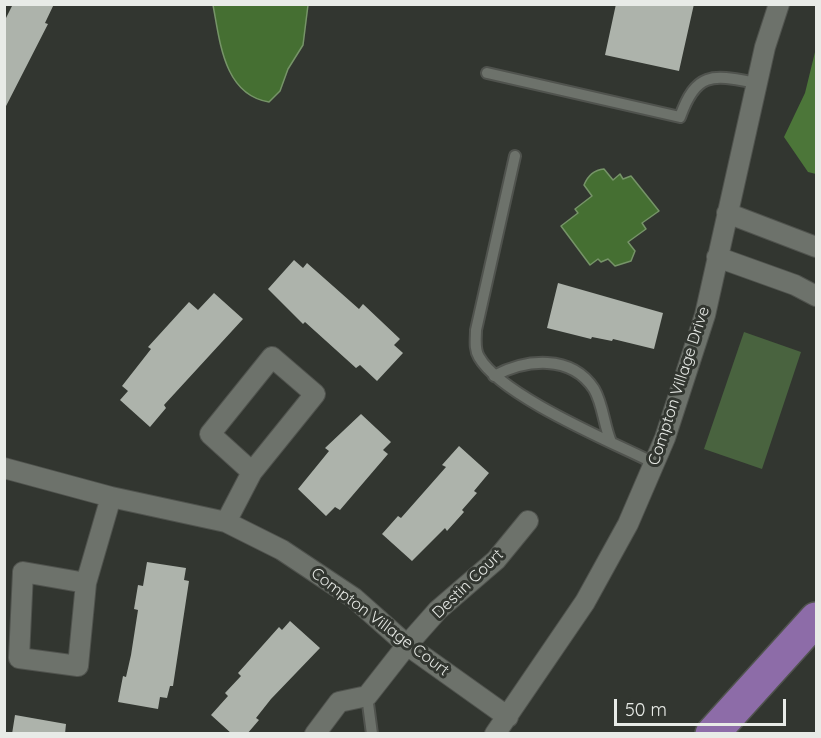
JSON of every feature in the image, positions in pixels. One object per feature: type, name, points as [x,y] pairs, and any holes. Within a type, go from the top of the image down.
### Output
[{"type":"highway","points":[[712,734],[816,619]]},
{"type":"street","name":"Compton Village Drive","points":[[495,734],[585,602],[628,524],[654,463],[692,358],[757,83],[779,4]]},
{"type":"street","points":[[728,213],[816,247]]},
{"type":"street","points":[[717,257],[795,285],[816,296]]},
{"type":"street","points":[[226,522],[252,472],[315,394],[272,357],[210,435],[252,472]]},
{"type":"street","name":"Compton Village Court","points":[[4,468],[111,497],[226,522],[282,550],[354,598],[407,645],[508,717]]},
{"type":"street","points":[[86,583],[23,572],[19,658],[78,666],[86,583],[111,497]]},
{"type":"street","name":"Destin Court","points":[[367,696],[438,610],[496,560],[528,522]]},
{"type":"street","points":[[315,734],[339,702],[367,696]]},
{"type":"lane","points":[[487,74],[680,117],[693,88],[702,80],[725,77],[757,83]]},
{"type":"lane","points":[[515,156],[476,330],[477,355],[494,376],[511,388],[654,463]]},
{"type":"lane","points":[[494,376],[508,369],[540,362],[573,371],[586,380],[595,391],[611,442]]},
{"type":"lane","points":[[367,696],[372,734]]},
{"type":"shaded area","points":[[213,5],[308,5],[303,45],[288,69],[280,91],[269,102],[254,97],[242,89],[233,78],[222,50]]},
{"type":"shaded area","points":[[816,48],[816,174],[808,172],[784,137],[805,93]]},
{"type":"shaded area","points":[[604,169],[613,180],[620,174],[623,179],[631,176],[659,211],[642,223],[646,229],[628,242],[635,251],[631,261],[615,266],[608,259],[601,262],[598,259],[590,265],[561,226],[578,213],[575,209],[592,196],[584,185],[587,178],[594,172]]},
{"type":"shaded area","points":[[744,332],[801,352],[762,469],[704,449]]},
{"type":"building","points":[[13,4],[54,4],[45,23],[48,24],[4,110],[4,22]]},
{"type":"building","points":[[616,4],[694,4],[679,71],[605,55]]},
{"type":"building","points":[[294,260],[303,268],[307,263],[359,309],[363,304],[400,339],[394,345],[403,353],[377,381],[360,365],[356,368],[305,322],[303,324],[268,289]]},
{"type":"building","points":[[558,283],[663,313],[654,349],[613,339],[612,341],[592,337],[591,339],[547,328]]},
{"type":"building","points":[[214,293],[243,319],[164,405],[166,408],[150,427],[120,400],[128,391],[122,386],[151,349],[148,347],[189,302],[198,310]]},
{"type":"building","points":[[361,414],[391,442],[383,450],[388,454],[340,510],[335,507],[326,516],[298,489],[329,451],[325,448]]},
{"type":"building","points":[[459,446],[489,473],[474,491],[477,493],[462,510],[464,512],[447,531],[445,528],[412,561],[382,534],[398,516],[401,518],[446,467],[442,465]]},
{"type":"building","points":[[147,562],[186,568],[184,580],[189,581],[173,686],[170,686],[167,698],[160,697],[158,709],[118,702],[123,676],[126,677],[131,655],[138,610],[134,609],[138,585],[143,586]]},
{"type":"building","points":[[290,621],[320,648],[271,699],[256,718],[259,720],[247,734],[232,734],[211,715],[228,696],[225,693],[241,676],[238,673],[279,627],[282,630]]},
{"type":"building","points":[[15,715],[66,724],[65,734],[12,734]]}]
